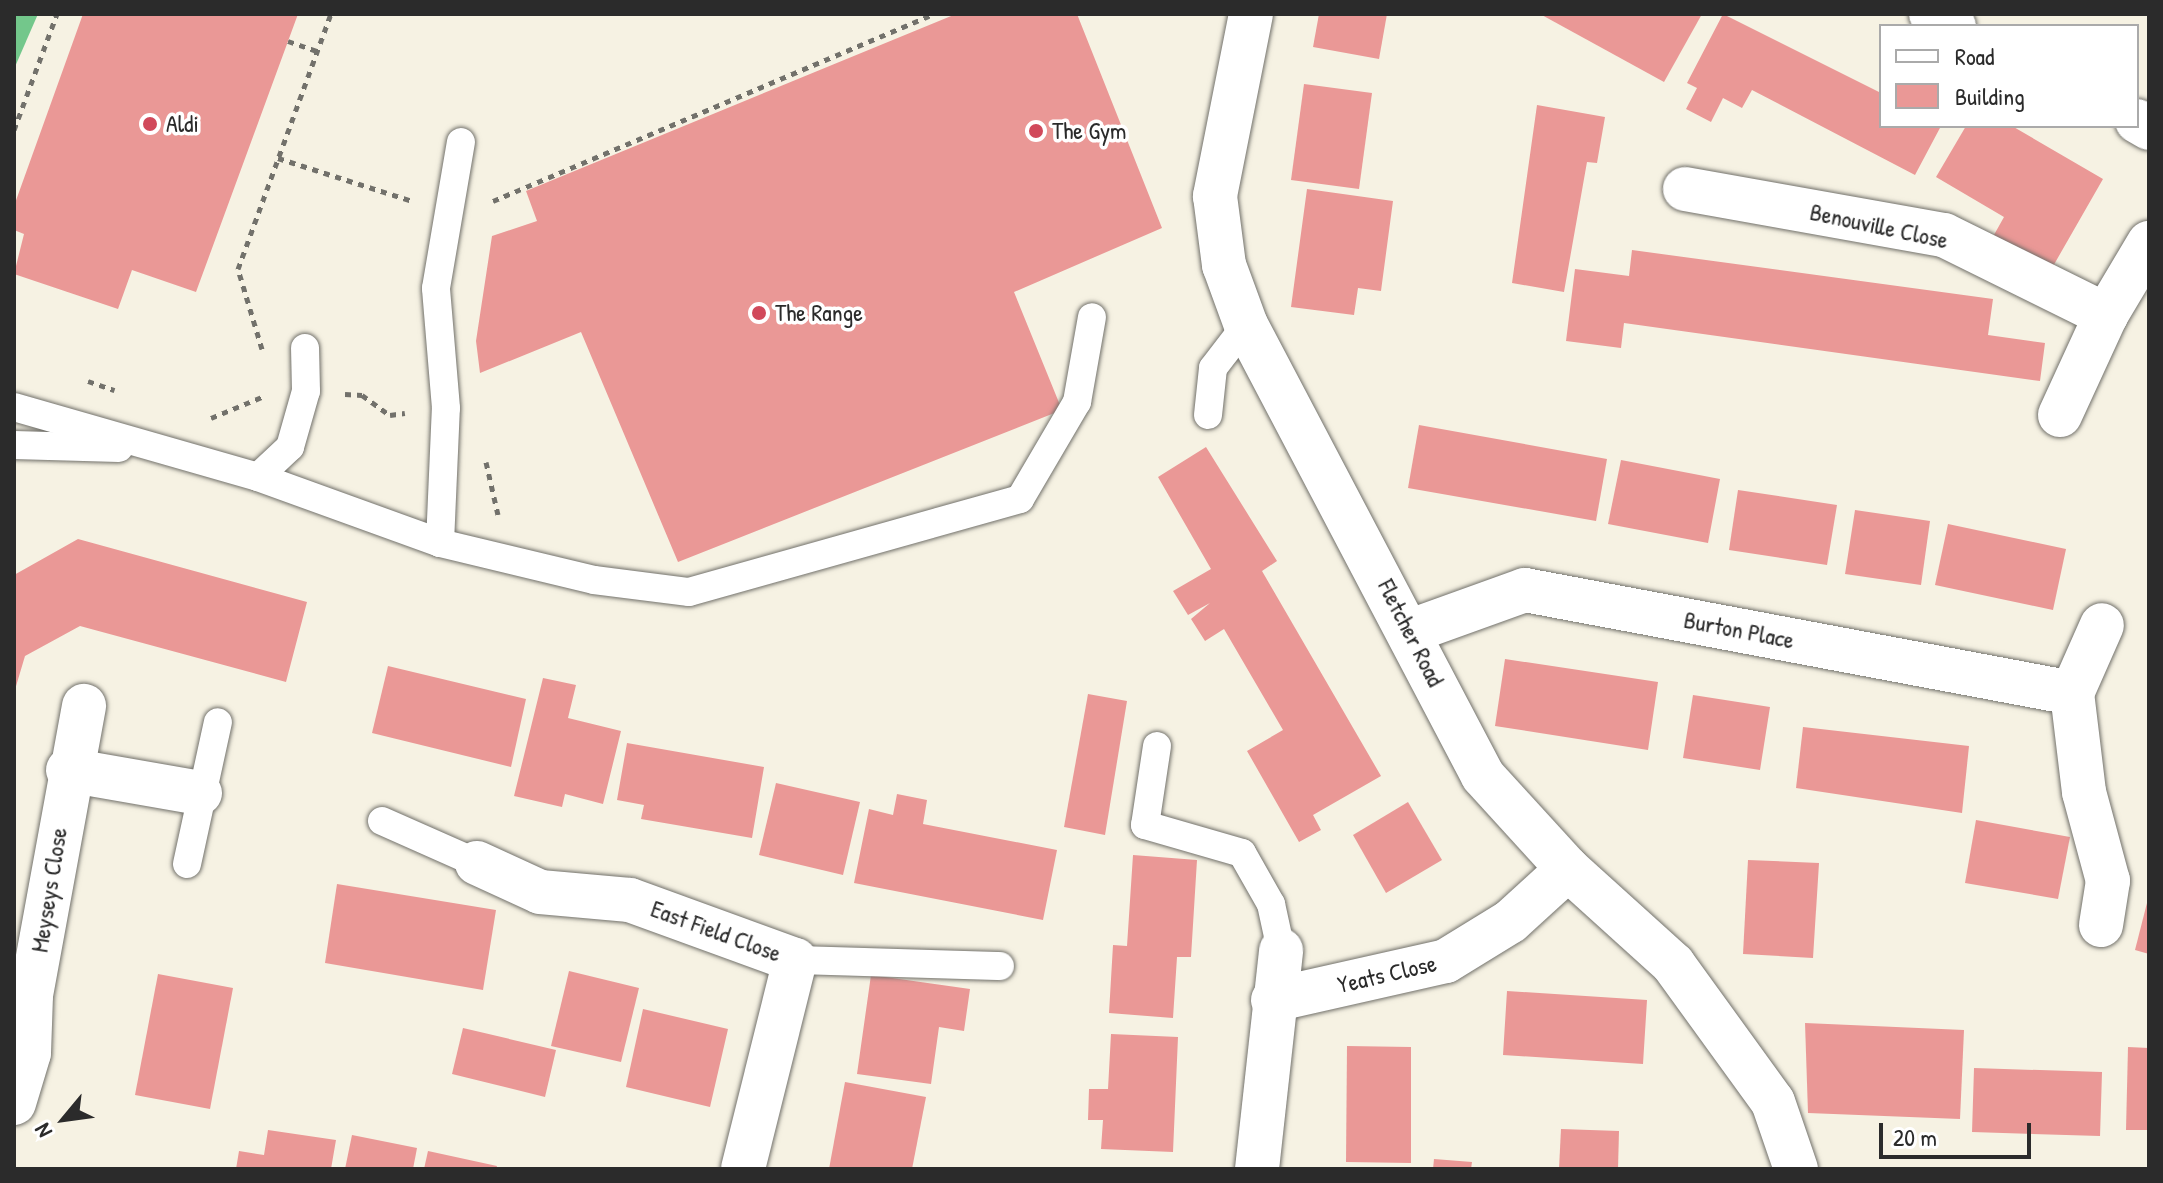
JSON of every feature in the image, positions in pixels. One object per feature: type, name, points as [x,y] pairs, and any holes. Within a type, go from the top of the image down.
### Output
[{"type":"street","name":"Fletcher Road","points":[[1251,14],[1215,196],[1224,265],[1246,325],[1411,631],[1483,776],[1568,869],[1673,964],[1773,1102],[1796,1169]]},
{"type":"street","points":[[1931,14],[1950,24]]},
{"type":"street","name":"Benouville Close","points":[[1685,189],[1944,235],[2106,315]]},
{"type":"street","points":[[2060,415],[2106,315],[2149,243]]},
{"type":"street","name":"Burton Place","points":[[1411,631],[1525,590],[2072,693]]},
{"type":"street","points":[[2101,925],[2108,881],[2084,792],[2072,693],[2102,625]]},
{"type":"street","name":"Meyseys Close","points":[[14,1103],[29,1053],[31,995],[68,770],[84,706]]},
{"type":"street","points":[[68,770],[200,793]]},
{"type":"street","name":"East Field Close","points":[[477,863],[540,892],[630,900],[795,960],[743,1169]]},
{"type":"street","name":"Yeats Close","points":[[1273,1000],[1446,961],[1511,921],[1568,869]]},
{"type":"street","points":[[1257,1169],[1273,1000],[1281,950]]},
{"type":"lane","points":[[440,543],[446,408],[436,288],[461,142]]},
{"type":"lane","points":[[14,407],[258,477],[440,543],[594,580],[689,592],[1020,499],[1077,402],[1092,317]]},
{"type":"lane","points":[[1208,415],[1213,368],[1246,325]]},
{"type":"lane","points":[[258,477],[290,447],[306,391],[305,348]]},
{"type":"lane","points":[[14,445],[164,450]]},
{"type":"lane","points":[[187,864],[200,793],[218,722]]},
{"type":"lane","points":[[1157,746],[1145,825],[1242,853],[1271,904],[1281,950]]},
{"type":"lane","points":[[382,821],[477,863]]},
{"type":"lane","points":[[795,960],[1000,966]]},
{"type":"path","points":[[14,130],[57,14]]},
{"type":"path","points":[[205,417],[218,419],[267,394],[271,378],[238,269],[331,14]]},
{"type":"path","points":[[278,158],[346,183],[450,211],[474,209],[933,14]]},
{"type":"path","points":[[288,41],[317,51]]},
{"type":"path","points":[[794,73],[797,80]]},
{"type":"path","points":[[88,381],[127,395]]},
{"type":"path","points":[[269,386],[362,395],[390,415],[446,408]]},
{"type":"green space","points":[[14,14],[38,14],[14,69]]},
{"type":"building","name":"Aldi","points":[[83,14],[298,14],[196,292],[132,270],[118,309],[14,274],[24,234],[14,230],[14,206]]},
{"type":"building","points":[[956,14],[1077,14],[1162,228],[1014,292],[1062,410],[678,562],[581,332],[480,373],[476,341],[492,236],[537,221],[526,191]]},
{"type":"building","points":[[1319,14],[1387,14],[1379,59],[1313,47]]},
{"type":"building","points":[[1540,14],[1702,14],[1664,82]]},
{"type":"building","points":[[1723,14],[1879,92],[1879,128],[1940,128],[1915,175],[1752,90],[1742,108],[1723,98],[1711,122],[1686,109],[1697,88],[1687,83]]},
{"type":"building","points":[[1304,84],[1372,93],[1359,189],[1291,180]]},
{"type":"building","points":[[1537,105],[1605,117],[1597,163],[1587,162],[1564,292],[1512,283]]},
{"type":"building","points":[[1965,128],[2015,128],[2103,179],[2048,275],[1990,242],[2004,217],[1936,177]]},
{"type":"building","points":[[1307,189],[1393,201],[1381,291],[1358,288],[1354,315],[1291,307]]},
{"type":"building","points":[[1632,250],[1993,299],[1988,335],[2045,343],[2040,381],[1624,323],[1621,348],[1566,341],[1575,269],[1629,276]]},
{"type":"building","points":[[1419,425],[1607,459],[1596,521],[1408,488]]},
{"type":"building","points":[[1206,447],[1277,561],[1262,571],[1381,776],[1313,815],[1321,830],[1299,842],[1247,751],[1283,730],[1224,629],[1205,641],[1191,619],[1210,603],[1188,615],[1173,591],[1211,569],[1158,477]]},
{"type":"building","points":[[1621,460],[1720,479],[1708,543],[1608,524]]},
{"type":"building","points":[[1738,490],[1837,505],[1827,565],[1729,550]]},
{"type":"building","points":[[1855,510],[1930,521],[1921,585],[1845,574]]},
{"type":"building","points":[[1948,524],[2066,549],[2053,610],[1935,585]]},
{"type":"building","points":[[78,539],[307,602],[286,682],[80,626],[25,656],[14,693],[14,575]]},
{"type":"building","points":[[1505,659],[1658,682],[1648,750],[1495,726]]},
{"type":"building","points":[[388,666],[526,699],[511,767],[372,733]]},
{"type":"building","points":[[543,678],[576,685],[568,718],[621,731],[603,804],[565,794],[562,807],[514,796]]},
{"type":"building","points":[[1088,694],[1127,701],[1105,835],[1064,827]]},
{"type":"building","points":[[1693,695],[1770,707],[1760,770],[1683,758]]},
{"type":"building","points":[[1803,727],[1969,746],[1962,813],[1796,788]]},
{"type":"building","points":[[627,743],[764,767],[752,838],[641,819],[644,805],[617,800]]},
{"type":"building","points":[[776,783],[860,802],[843,875],[759,855]]},
{"type":"building","points":[[897,794],[927,800],[923,824],[1057,850],[1043,920],[854,883],[869,809],[893,815]]},
{"type":"building","points":[[1408,802],[1442,860],[1386,893],[1353,835]]},
{"type":"building","points":[[1976,820],[2070,837],[2058,899],[1965,883]]},
{"type":"building","points":[[1133,855],[1197,860],[1191,957],[1177,957],[1173,1018],[1109,1013],[1113,945],[1127,946]]},
{"type":"building","points":[[1748,860],[1819,863],[1813,958],[1743,954]]},
{"type":"building","points":[[337,884],[496,910],[483,990],[325,963]]},
{"type":"building","points":[[2149,899],[2149,954],[2135,950]]},
{"type":"building","points":[[569,971],[639,988],[621,1062],[551,1046]]},
{"type":"building","points":[[158,974],[233,988],[210,1109],[135,1095]]},
{"type":"building","points":[[871,975],[970,989],[964,1031],[939,1027],[931,1084],[857,1074]]},
{"type":"building","points":[[1507,991],[1647,1000],[1643,1064],[1503,1055]]},
{"type":"building","points":[[643,1009],[728,1029],[710,1107],[626,1087]]},
{"type":"building","points":[[1805,1023],[1964,1030],[1960,1119],[1808,1113]]},
{"type":"building","points":[[463,1028],[556,1050],[545,1097],[452,1074]]},
{"type":"building","points":[[1111,1034],[1178,1037],[1173,1152],[1101,1149],[1103,1120],[1088,1120],[1089,1089],[1108,1089]]},
{"type":"building","points":[[1347,1046],[1411,1047],[1411,1163],[1346,1162]]},
{"type":"building","points":[[2128,1047],[2149,1048],[2149,1130],[2126,1130]]},
{"type":"building","points":[[1974,1068],[2102,1072],[2100,1136],[1972,1132]]},
{"type":"building","points":[[845,1082],[926,1097],[912,1169],[829,1169]]},
{"type":"building","points":[[1561,1129],[1619,1131],[1618,1169],[1559,1169]]},
{"type":"building","points":[[268,1130],[336,1140],[331,1169],[236,1169],[239,1151],[264,1155]]},
{"type":"building","points":[[352,1135],[417,1148],[413,1169],[345,1169]]},
{"type":"building","points":[[428,1151],[497,1166],[496,1169],[424,1169]]},
{"type":"building","points":[[1434,1159],[1472,1162],[1471,1169],[1433,1169]]},
{"type":"place","name":"Aldi","points":[[150,124]]},
{"type":"place","name":"The Gym","points":[[1036,131]]},
{"type":"place","name":"The Range","points":[[759,313]]}]
